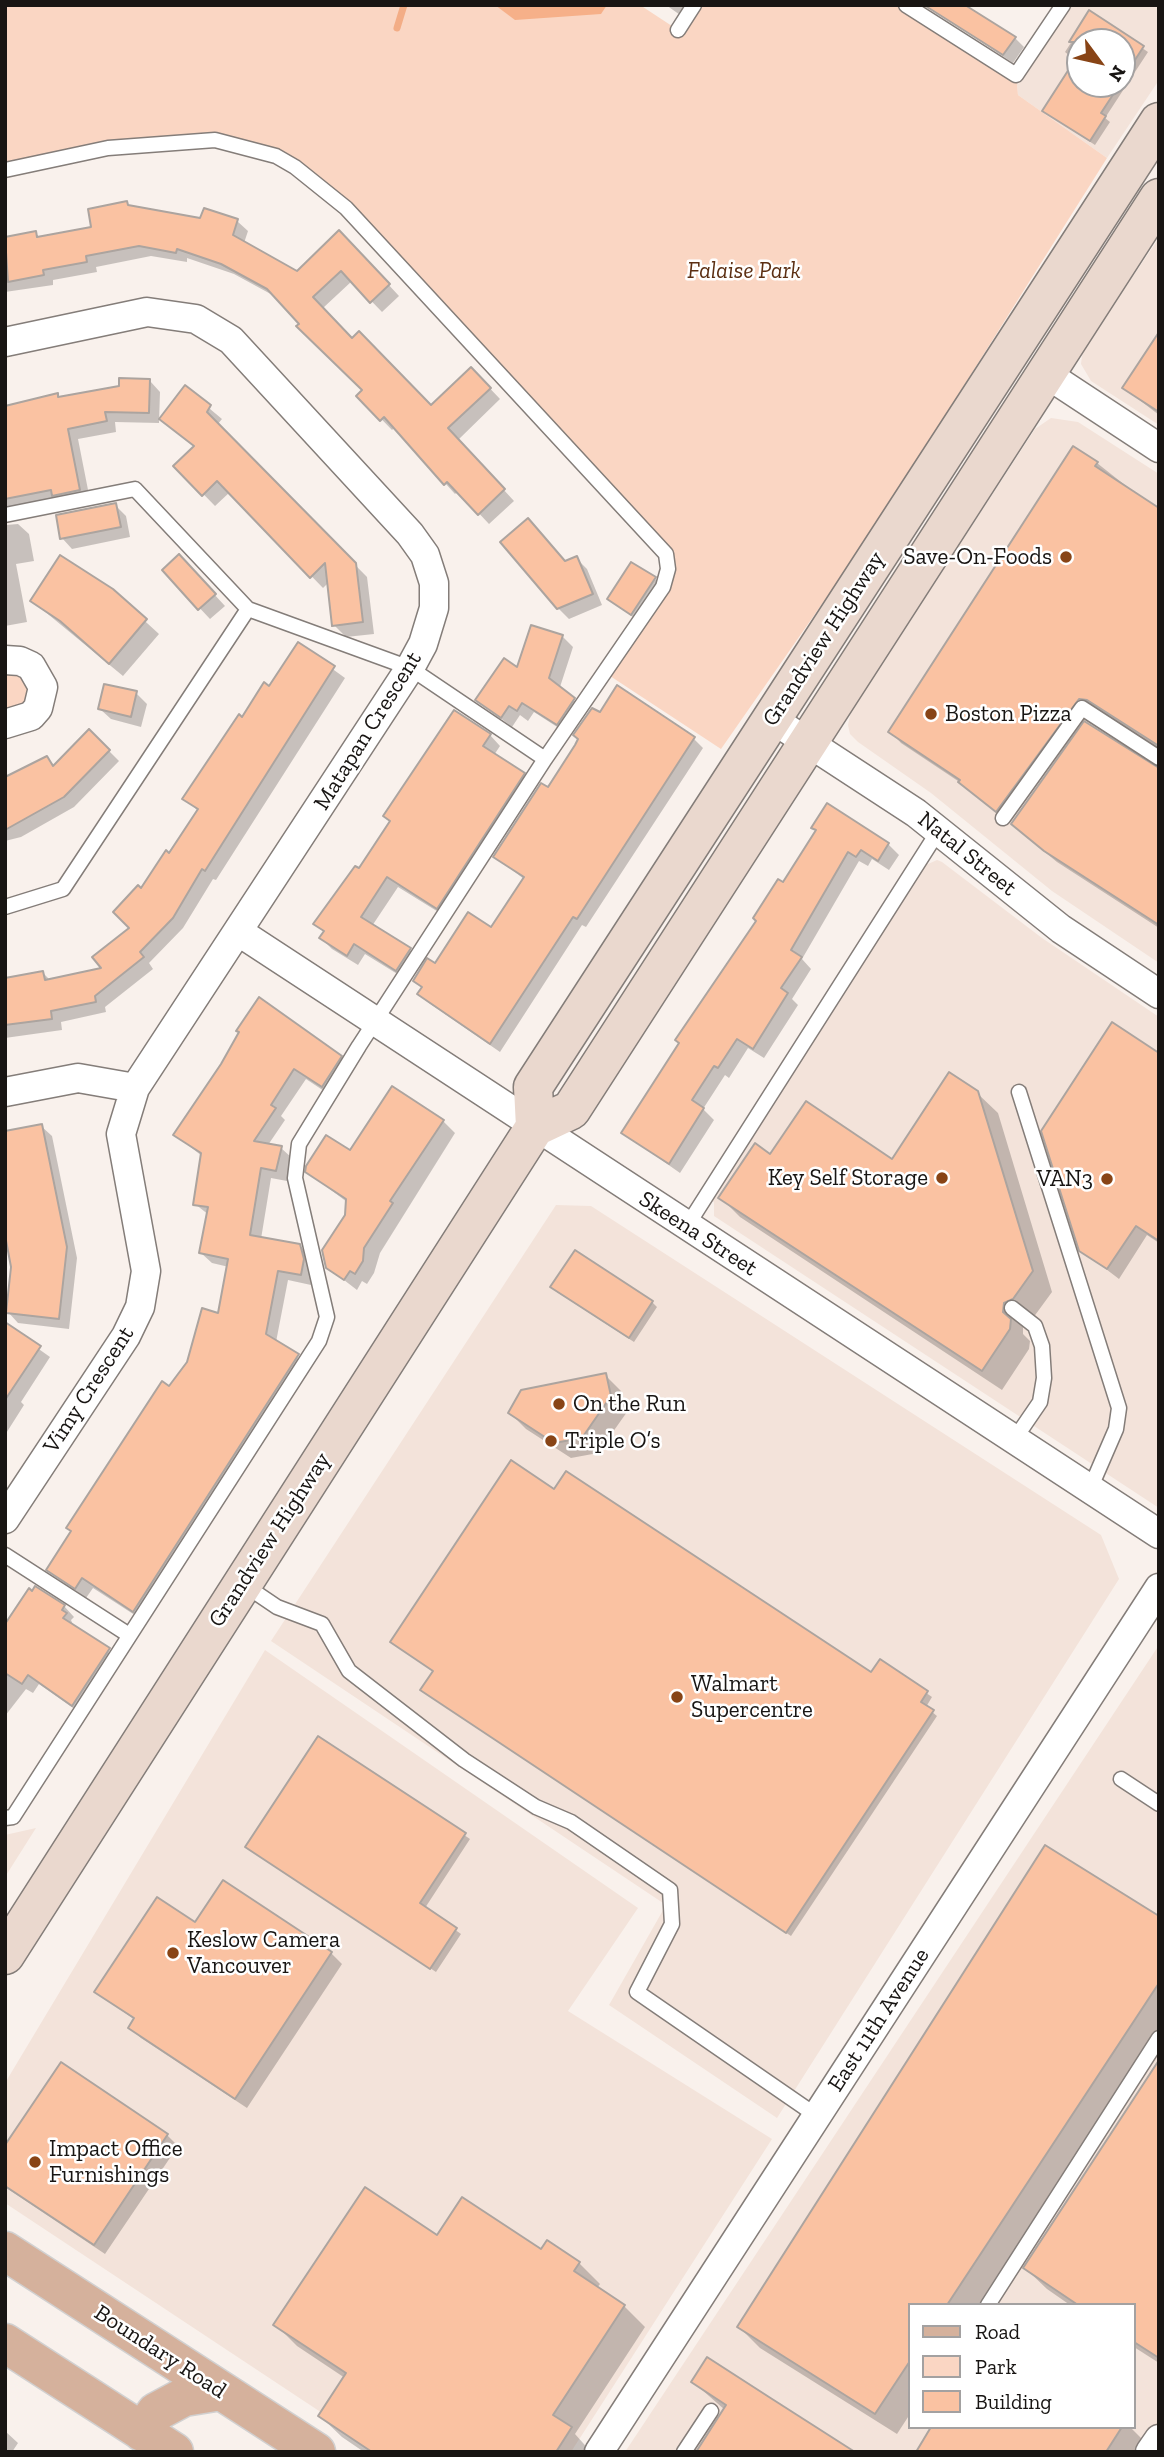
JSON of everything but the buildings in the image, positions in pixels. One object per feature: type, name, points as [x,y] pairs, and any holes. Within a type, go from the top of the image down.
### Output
[{"type":"main road","name":"Grandview Highway","points":[[535,1127],[533,1087],[1159,122]]},
{"type":"main road","name":"Grandview Highway","points":[[5,1955],[21,1918],[242,1583],[535,1127],[571,1110],[1159,198]]},
{"type":"main road","name":"Boundary Road","points":[[5,2252],[316,2452]]},
{"type":"main road","points":[[5,2343],[135,2442],[174,2452]]},
{"type":"main road","points":[[135,2442],[156,2412],[184,2397],[221,2391]]},
{"type":"street","name":"Matapan Crescent","points":[[5,342],[147,312],[196,319],[231,340],[410,534],[425,555],[435,583],[434,608],[423,644],[410,668],[135,1088]]},
{"type":"street","points":[[1045,373],[1159,448]]},
{"type":"street","points":[[5,660],[20,661],[31,666],[43,687],[38,708],[31,716],[5,724]]},
{"type":"street","name":"Natal Street","points":[[772,719],[939,830],[1061,929],[1159,994]]},
{"type":"street","name":"Skeena Street","points":[[239,932],[1159,1534]]},
{"type":"street","points":[[5,1092],[78,1078],[135,1088]]},
{"type":"street","name":"Vimy Crescent","points":[[5,1520],[126,1336],[140,1307],[146,1271],[121,1134],[135,1088]]},
{"type":"street","name":"East 11th Avenue","points":[[599,2452],[1159,1588]]},
{"type":"street","points":[[1150,2452],[1159,2439]]},
{"type":"lane","points":[[678,30],[694,5]]},
{"type":"lane","points":[[906,5],[1016,75],[1063,5]]},
{"type":"lane","points":[[5,170],[108,148],[215,140],[286,162],[346,208],[666,554],[668,569],[663,587],[545,759],[375,1021],[299,1144],[295,1178],[327,1317],[318,1341],[13,1816],[5,1818]]},
{"type":"lane","points":[[5,515],[135,489],[248,609],[385,656],[410,668],[545,759]]},
{"type":"lane","points":[[5,907],[63,890],[248,609]]},
{"type":"lane","points":[[1003,818],[1082,708],[1159,758]]},
{"type":"lane","points":[[687,1226],[939,830]]},
{"type":"lane","points":[[1019,1092],[1119,1408],[1116,1429],[1090,1489]]},
{"type":"lane","points":[[1012,1308],[1035,1326],[1042,1346],[1044,1378],[1040,1402],[1014,1440]]},
{"type":"lane","points":[[5,1555],[129,1635]]},
{"type":"lane","points":[[242,1583],[277,1608],[323,1624],[349,1671],[464,1760],[536,1807],[571,1822],[670,1889],[672,1924],[637,1992],[817,2116]]},
{"type":"lane","points":[[1121,1779],[1159,1804]]},
{"type":"lane","points":[[989,2303],[1159,2038]]},
{"type":"lane","points":[[684,2452],[711,2411]]},
{"type":"shaded area","points":[[495,5],[607,5],[601,14],[515,20]]},
{"type":"shaded area","points":[[1063,5],[1159,5],[1159,80],[1107,158],[1018,95],[1016,75]]},
{"type":"shaded area","points":[[1159,238],[1159,425],[1091,381],[1081,364],[1083,349]]},
{"type":"shaded area","points":[[1051,418],[1078,422],[1159,474],[1159,963],[1052,891],[931,793],[858,742],[850,734],[848,725],[851,711],[1035,429]]},
{"type":"shaded area","points":[[921,859],[928,864],[937,860],[942,862],[1042,938],[1159,1017],[1159,1508],[714,1216],[714,1202],[706,1197]]},
{"type":"shaded area","points":[[556,1205],[591,1206],[1101,1535],[1119,1579],[777,2118],[609,2005],[666,1905],[271,1641]]},
{"type":"shaded area","points":[[1159,1645],[1159,2452],[625,2452]]},
{"type":"shaded area","points":[[265,1650],[638,1908],[568,2011],[772,2139],[571,2452],[381,2452],[5,2203],[5,2083]]},
{"type":"shaded area","points":[[36,1828],[5,1877],[5,1835]]},
{"type":"green space","name":"Falaise Park","points":[[5,5],[640,5],[678,30],[694,5],[906,5],[1016,75],[1018,95],[1107,158],[870,535],[721,749],[604,672],[663,587],[666,554],[313,180],[246,147],[156,142],[5,170]]},
{"type":"green space","points":[[12,671],[30,680],[31,703],[5,713],[5,672]]},
{"type":"waterway","points":[[397,28],[404,5]]},
{"type":"place","name":"Save-On-Foods","points":[[1066,557]]},
{"type":"place","name":"Boston Pizza","points":[[931,714]]},
{"type":"place","name":"Key Self Storage","points":[[942,1178]]},
{"type":"place","name":"VAN3","points":[[1107,1179]]},
{"type":"place","name":"On the Run","points":[[559,1404]]},
{"type":"place","name":"Triple O’s","points":[[551,1441]]},
{"type":"place","name":"Walmart Supercentre","points":[[677,1697]]},
{"type":"place","name":"Keslow Camera Vancouver","points":[[173,1953]]},
{"type":"place","name":"Impact Office Furnishings","points":[[35,2162]]}]
